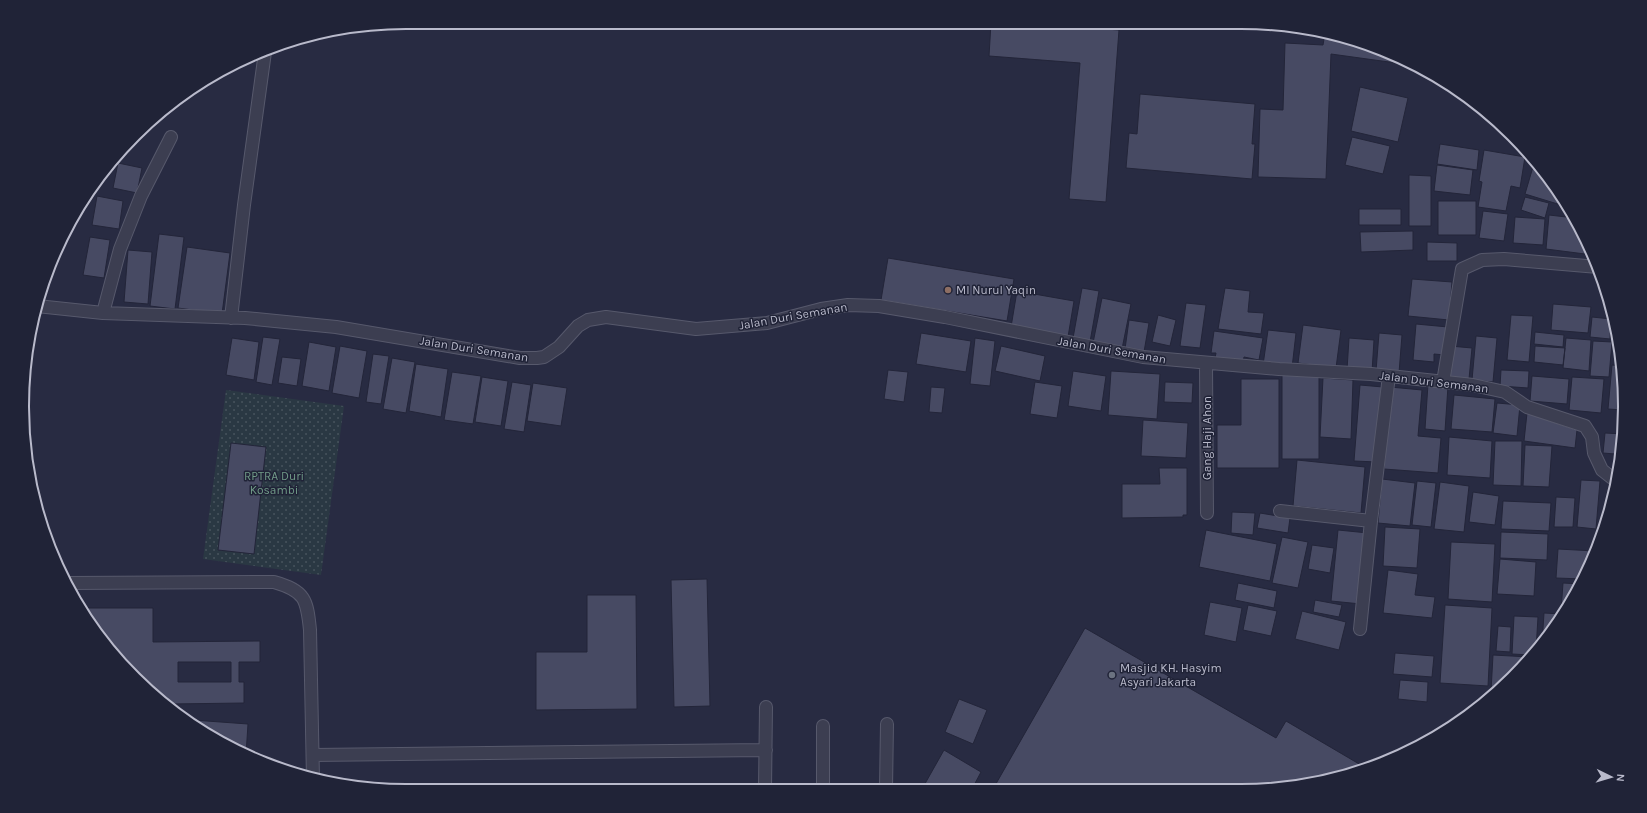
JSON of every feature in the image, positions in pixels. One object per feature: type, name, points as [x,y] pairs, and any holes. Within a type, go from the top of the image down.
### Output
[{"type":"street","points":[[231,318],[244,205],[264,57]]},
{"type":"street","points":[[103,313],[120,249],[141,196],[171,137]]},
{"type":"street","points":[[1443,382],[1462,270],[1482,260],[1504,259],[1591,266]]},
{"type":"street","name":"Jalan Duri Semanan","points":[[43,307],[103,313],[245,318],[336,327],[520,358],[537,358],[544,357],[555,350],[578,326],[588,320],[606,317],[696,330],[767,323],[821,309],[848,305],[879,306],[945,317],[1143,357],[1389,376],[1473,385],[1505,392],[1528,407],[1584,426],[1592,437],[1594,453],[1602,470],[1611,477]]},
{"type":"street","name":"Gang Haji Ahon","points":[[1206,363],[1207,513]]},
{"type":"street","points":[[1360,629],[1371,521],[1389,376]]},
{"type":"street","points":[[1280,511],[1371,521]]},
{"type":"street","points":[[73,583],[274,582],[290,587],[302,596],[308,609],[310,630],[313,772]]},
{"type":"street","points":[[765,784],[766,707]]},
{"type":"street","points":[[886,784],[887,724]]},
{"type":"street","points":[[823,726],[823,784]]},
{"type":"street","points":[[313,754],[766,750]]},
{"type":"green space","name":"RPTRA Duri Kosambi","points":[[226,390],[344,406],[321,575],[203,559]]},
{"type":"building","points":[[991,29],[1119,30],[1106,202],[1069,199],[1080,63],[989,56]]},
{"type":"building","points":[[1324,39],[1362,49],[1396,63],[1331,54],[1326,179],[1258,177],[1260,109],[1283,110],[1285,43],[1323,45]]},
{"type":"building","points":[[1360,87],[1408,98],[1398,142],[1351,131]]},
{"type":"building","points":[[1140,94],[1255,104],[1252,144],[1255,144],[1252,179],[1126,168],[1129,133],[1137,134]]},
{"type":"building","points":[[1352,137],[1390,146],[1383,174],[1345,165]]},
{"type":"building","points":[[1440,144],[1479,150],[1477,170],[1437,164]]},
{"type":"building","points":[[1484,150],[1523,157],[1525,159],[1520,188],[1511,186],[1506,211],[1478,207],[1482,182],[1479,181]]},
{"type":"building","points":[[119,163],[142,168],[137,193],[113,188]]},
{"type":"building","points":[[1437,165],[1473,170],[1470,195],[1434,191]]},
{"type":"building","points":[[1533,168],[1558,204],[1525,194]]},
{"type":"building","points":[[1409,175],[1431,176],[1431,226],[1409,226]]},
{"type":"building","points":[[97,196],[123,201],[119,229],[92,225]]},
{"type":"building","points":[[1525,197],[1549,203],[1545,218],[1521,210]]},
{"type":"building","points":[[1438,201],[1476,201],[1476,235],[1438,235]]},
{"type":"building","points":[[1359,209],[1401,209],[1401,225],[1359,225]]},
{"type":"building","points":[[1483,211],[1508,214],[1504,241],[1479,238]]},
{"type":"building","points":[[1549,215],[1566,217],[1585,254],[1546,249]]},
{"type":"building","points":[[1515,217],[1545,219],[1543,245],[1513,243]]},
{"type":"building","points":[[1413,231],[1413,250],[1361,252],[1360,232]]},
{"type":"building","points":[[159,234],[184,237],[175,309],[150,306]]},
{"type":"building","points":[[90,237],[110,240],[104,278],[83,275]]},
{"type":"building","points":[[1427,242],[1457,243],[1457,261],[1427,261]]},
{"type":"building","points":[[187,247],[230,253],[222,314],[178,308]]},
{"type":"building","points":[[128,250],[152,252],[148,304],[124,302]]},
{"type":"building","name":"MI Nurul Yaqin","points":[[888,258],[1014,279],[1007,321],[881,300]]},
{"type":"building","points":[[1412,279],[1452,282],[1449,320],[1408,316]]},
{"type":"building","points":[[1082,288],[1099,291],[1090,342],[1073,338]]},
{"type":"building","points":[[1225,288],[1250,291],[1248,312],[1264,313],[1261,334],[1218,329]]},
{"type":"building","points":[[1017,291],[1074,301],[1068,337],[1011,327]]},
{"type":"building","points":[[1102,298],[1131,304],[1122,349],[1093,343]]},
{"type":"building","points":[[1186,303],[1206,305],[1200,348],[1180,346]]},
{"type":"building","points":[[1553,304],[1591,307],[1588,333],[1551,330]]},
{"type":"building","points":[[1158,315],[1176,320],[1170,346],[1152,342]]},
{"type":"building","points":[[1511,315],[1533,316],[1529,362],[1507,360]]},
{"type":"building","points":[[1592,317],[1607,319],[1610,331],[1610,339],[1590,337]]},
{"type":"building","points":[[1129,320],[1149,323],[1144,352],[1125,349]]},
{"type":"building","points":[[1416,324],[1448,327],[1445,355],[1434,354],[1434,362],[1413,360]]},
{"type":"building","points":[[1303,325],[1341,330],[1336,368],[1298,363]]},
{"type":"building","points":[[1268,330],[1296,333],[1292,368],[1263,365]]},
{"type":"building","points":[[1214,331],[1263,338],[1259,360],[1244,357],[1243,362],[1215,358],[1216,353],[1211,353]]},
{"type":"building","points":[[1535,332],[1564,335],[1563,347],[1534,344]]},
{"type":"building","points":[[921,333],[971,341],[966,372],[916,364]]},
{"type":"building","points":[[1379,333],[1402,335],[1399,373],[1376,371]]},
{"type":"building","points":[[1476,336],[1497,338],[1493,382],[1472,380]]},
{"type":"building","points":[[263,337],[280,339],[272,385],[256,382]]},
{"type":"building","points":[[232,338],[259,342],[254,380],[226,375]]},
{"type":"building","points":[[975,338],[995,341],[990,386],[970,384]]},
{"type":"building","points":[[1349,338],[1374,340],[1372,372],[1347,370]]},
{"type":"building","points":[[1566,338],[1591,340],[1589,371],[1563,368]]},
{"type":"building","points":[[1593,341],[1612,342],[1609,377],[1590,376]]},
{"type":"building","points":[[309,342],[336,347],[329,391],[302,386]]},
{"type":"building","points":[[340,346],[367,351],[359,398],[332,393]]},
{"type":"building","points":[[1001,346],[1045,356],[1040,381],[995,371]]},
{"type":"building","points":[[1450,346],[1472,348],[1469,379],[1447,377]]},
{"type":"building","points":[[1535,346],[1565,348],[1563,365],[1534,362]]},
{"type":"building","points":[[373,354],[389,356],[381,404],[366,402]]},
{"type":"building","points":[[282,357],[301,359],[297,386],[278,383]]},
{"type":"building","points":[[392,358],[415,362],[406,413],[383,409]]},
{"type":"building","points":[[416,364],[448,369],[441,417],[409,411]]},
{"type":"building","points":[[1612,365],[1616,365],[1618,410],[1608,409]]},
{"type":"building","points":[[888,370],[908,372],[904,402],[884,399]]},
{"type":"building","points":[[1501,370],[1529,371],[1528,388],[1500,386]]},
{"type":"building","points":[[1073,371],[1106,376],[1101,411],[1068,406]]},
{"type":"building","points":[[1111,371],[1160,374],[1157,419],[1108,415]]},
{"type":"building","points":[[452,372],[481,376],[473,424],[444,420]]},
{"type":"building","points":[[1282,374],[1319,374],[1319,459],[1282,459]]},
{"type":"building","points":[[1532,376],[1569,379],[1567,404],[1530,401]]},
{"type":"building","points":[[482,377],[508,381],[501,426],[475,422]]},
{"type":"building","points":[[1572,377],[1604,379],[1601,413],[1569,410]]},
{"type":"building","points":[[1323,378],[1353,380],[1351,439],[1320,437]]},
{"type":"building","points":[[1241,379],[1279,379],[1279,468],[1217,468],[1217,425],[1241,425]]},
{"type":"building","points":[[512,382],[531,385],[524,432],[504,429]]},
{"type":"building","points":[[1035,382],[1062,386],[1057,418],[1030,414]]},
{"type":"building","points":[[1165,382],[1193,383],[1192,403],[1164,402]]},
{"type":"building","points":[[533,383],[567,388],[561,426],[527,421]]},
{"type":"building","points":[[1428,384],[1448,386],[1445,431],[1425,429]]},
{"type":"building","points":[[1360,385],[1383,387],[1377,462],[1354,461]]},
{"type":"building","points":[[931,387],[945,388],[942,413],[929,412]]},
{"type":"building","points":[[1390,387],[1422,390],[1418,436],[1441,438],[1438,473],[1384,469]]},
{"type":"building","points":[[1454,395],[1495,399],[1492,432],[1451,429]]},
{"type":"building","points":[[1497,403],[1520,405],[1517,436],[1493,433]]},
{"type":"building","points":[[1527,413],[1577,430],[1575,448],[1524,441]]},
{"type":"building","points":[[1143,420],[1188,423],[1186,458],[1141,456]]},
{"type":"building","points":[[1605,433],[1617,434],[1615,456],[1615,459],[1615,454],[1603,453]]},
{"type":"building","points":[[1449,437],[1492,441],[1490,478],[1447,475]]},
{"type":"building","points":[[1495,441],[1522,441],[1521,486],[1493,485]]},
{"type":"building","points":[[231,443],[266,447],[254,554],[218,550]]},
{"type":"building","points":[[1525,445],[1552,446],[1549,487],[1523,486]]},
{"type":"building","points":[[1297,460],[1365,467],[1361,513],[1293,506]]},
{"type":"building","points":[[1159,468],[1187,468],[1187,515],[1183,515],[1183,517],[1122,518],[1122,484],[1160,484]]},
{"type":"building","points":[[1382,479],[1415,483],[1410,526],[1378,523]]},
{"type":"building","points":[[1581,480],[1600,481],[1596,529],[1577,527]]},
{"type":"building","points":[[1417,481],[1436,483],[1431,527],[1412,525]]},
{"type":"building","points":[[1440,482],[1469,486],[1464,532],[1434,529]]},
{"type":"building","points":[[1473,492],[1499,496],[1495,525],[1469,522]]},
{"type":"building","points":[[1556,497],[1575,498],[1573,527],[1554,527]]},
{"type":"building","points":[[1503,501],[1551,503],[1549,531],[1501,529]]},
{"type":"building","points":[[1232,512],[1255,513],[1253,535],[1231,533]]},
{"type":"building","points":[[1260,513],[1290,518],[1288,533],[1257,528]]},
{"type":"building","points":[[1385,527],[1420,529],[1417,568],[1383,566]]},
{"type":"building","points":[[1206,530],[1277,544],[1270,581],[1199,567]]},
{"type":"building","points":[[1338,530],[1368,533],[1361,604],[1331,601]]},
{"type":"building","points":[[1501,532],[1548,534],[1547,560],[1500,558]]},
{"type":"building","points":[[1282,537],[1308,542],[1298,588],[1272,583]]},
{"type":"building","points":[[1451,542],[1495,544],[1492,602],[1448,599]]},
{"type":"building","points":[[1312,545],[1334,548],[1330,573],[1308,569]]},
{"type":"building","points":[[1558,549],[1589,551],[1576,579],[1556,578]]},
{"type":"building","points":[[1500,559],[1536,562],[1534,596],[1497,594]]},
{"type":"building","points":[[1388,570],[1418,574],[1415,595],[1435,597],[1432,618],[1383,613]]},
{"type":"building","points":[[707,579],[710,706],[674,707],[671,580]]},
{"type":"building","points":[[1238,583],[1277,591],[1274,608],[1235,600]]},
{"type":"building","points":[[1563,583],[1573,584],[1567,595],[1562,604]]},
{"type":"building","points":[[587,595],[636,595],[637,709],[536,710],[536,652],[587,652]]},
{"type":"building","points":[[1315,600],[1342,605],[1339,617],[1313,612]]},
{"type":"building","points":[[1210,602],[1242,608],[1236,642],[1204,635]]},
{"type":"building","points":[[1248,605],[1277,611],[1271,636],[1243,630]]},
{"type":"building","points":[[1445,605],[1492,608],[1488,686],[1440,683]]},
{"type":"building","points":[[88,608],[153,608],[153,642],[260,641],[260,662],[239,662],[239,682],[244,682],[244,703],[175,704],[140,673],[123,655],[107,636]],"holes":[[[178,662],[231,662],[231,682],[178,682]]]},
{"type":"building","points":[[1302,611],[1346,622],[1339,650],[1295,639]]},
{"type":"building","points":[[1544,613],[1555,614],[1554,616],[1543,632]]},
{"type":"building","points":[[1514,616],[1538,617],[1537,640],[1524,655],[1512,654]]},
{"type":"building","points":[[1498,626],[1511,627],[1510,652],[1496,651]]},
{"type":"building","name":"Masjid KH. Hasyim Asyari Jakarta","points":[[1085,628],[1276,738],[1286,721],[1360,765],[1314,777],[1265,783],[996,784]]},
{"type":"building","points":[[1395,653],[1434,656],[1432,677],[1393,674]]},
{"type":"building","points":[[1493,655],[1522,657],[1507,673],[1491,688]]},
{"type":"building","points":[[1400,680],[1428,682],[1427,702],[1398,699]]},
{"type":"building","points":[[959,699],[987,710],[973,744],[945,732]]},
{"type":"building","points":[[198,720],[248,724],[246,748]]},
{"type":"building","points":[[944,750],[981,772],[975,784],[925,784]]},
{"type":"place","name":"MI Nurul Yaqin","points":[[948,290]]},
{"type":"place","name":"Masjid KH. Hasyim Asyari Jakarta","points":[[1112,675]]}]
